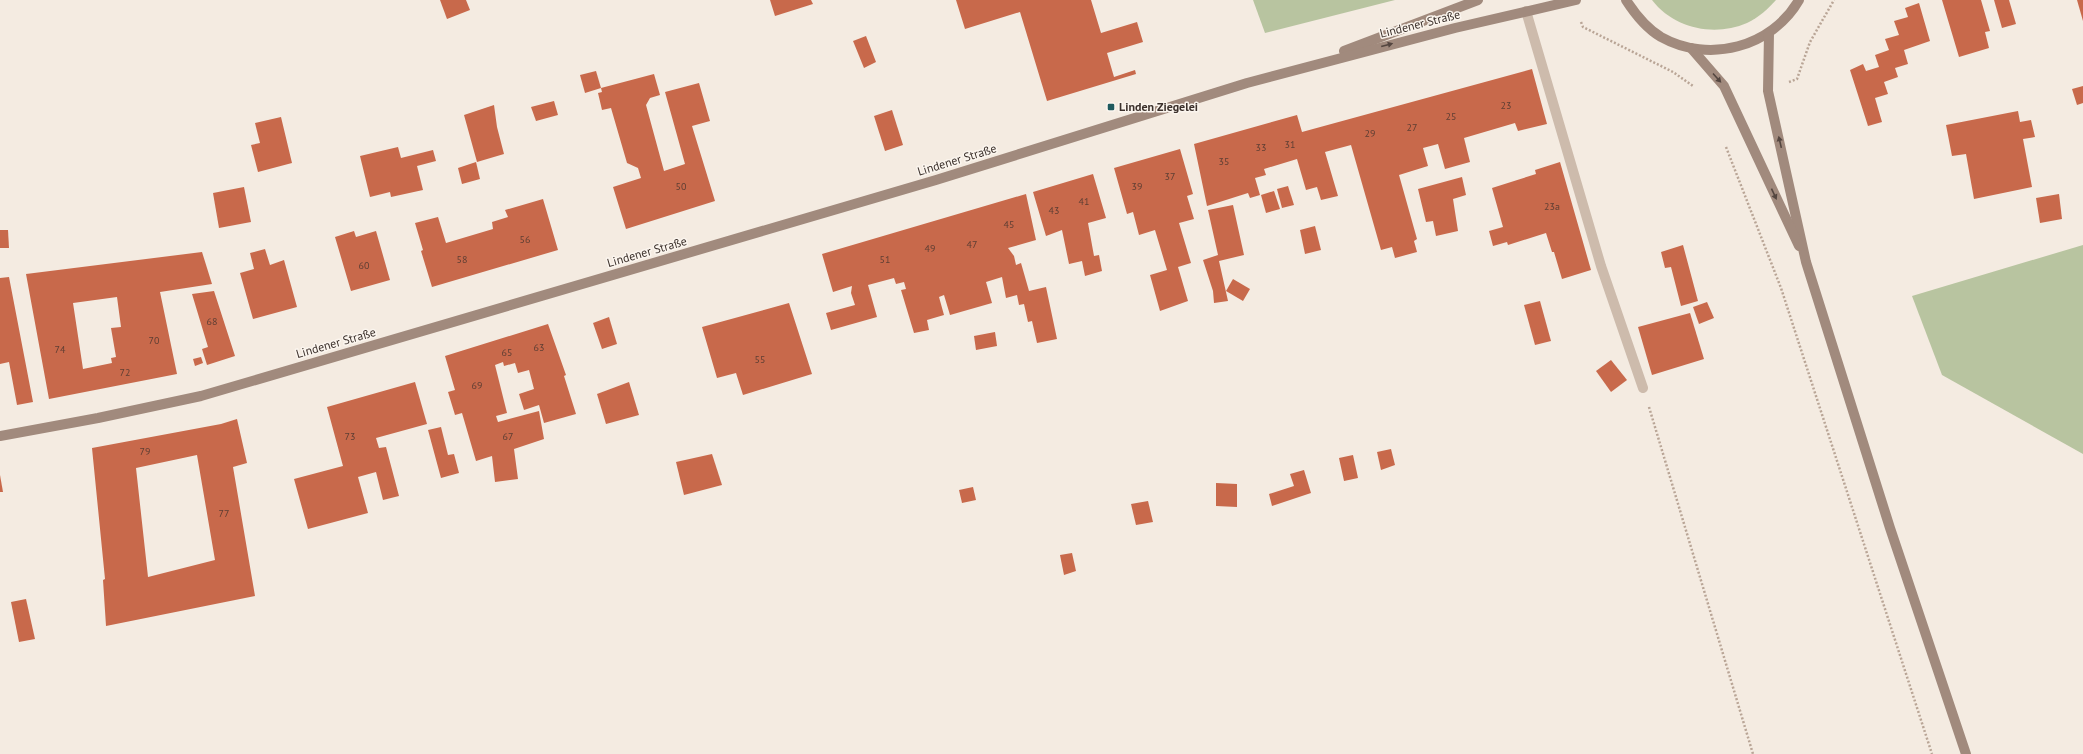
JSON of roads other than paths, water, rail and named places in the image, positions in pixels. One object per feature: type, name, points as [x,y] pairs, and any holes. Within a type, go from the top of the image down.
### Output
[{"type":"main road","name":"Lindener Straße","points":[[1295,70],[1478,0]]},
{"type":"main road","name":"Lindener Straße","points":[[0,436],[98,418],[201,396],[928,182],[1118,122],[1295,70],[1526,11],[1576,0]]},
{"type":"main road","points":[[1626,0],[1637,16],[1661,37],[1691,48],[1718,50],[1745,45],[1769,33],[1791,14],[1799,0]]},
{"type":"main road","points":[[1769,33],[1768,90],[1806,262],[1890,528],[1966,754]]},
{"type":"main road","points":[[1691,48],[1724,86],[1806,262]]},
{"type":"lane","points":[[1526,11],[1602,266],[1643,388]]},
{"type":"place","name":"Linden Ziegelei","points":[[1111,107]]}]
